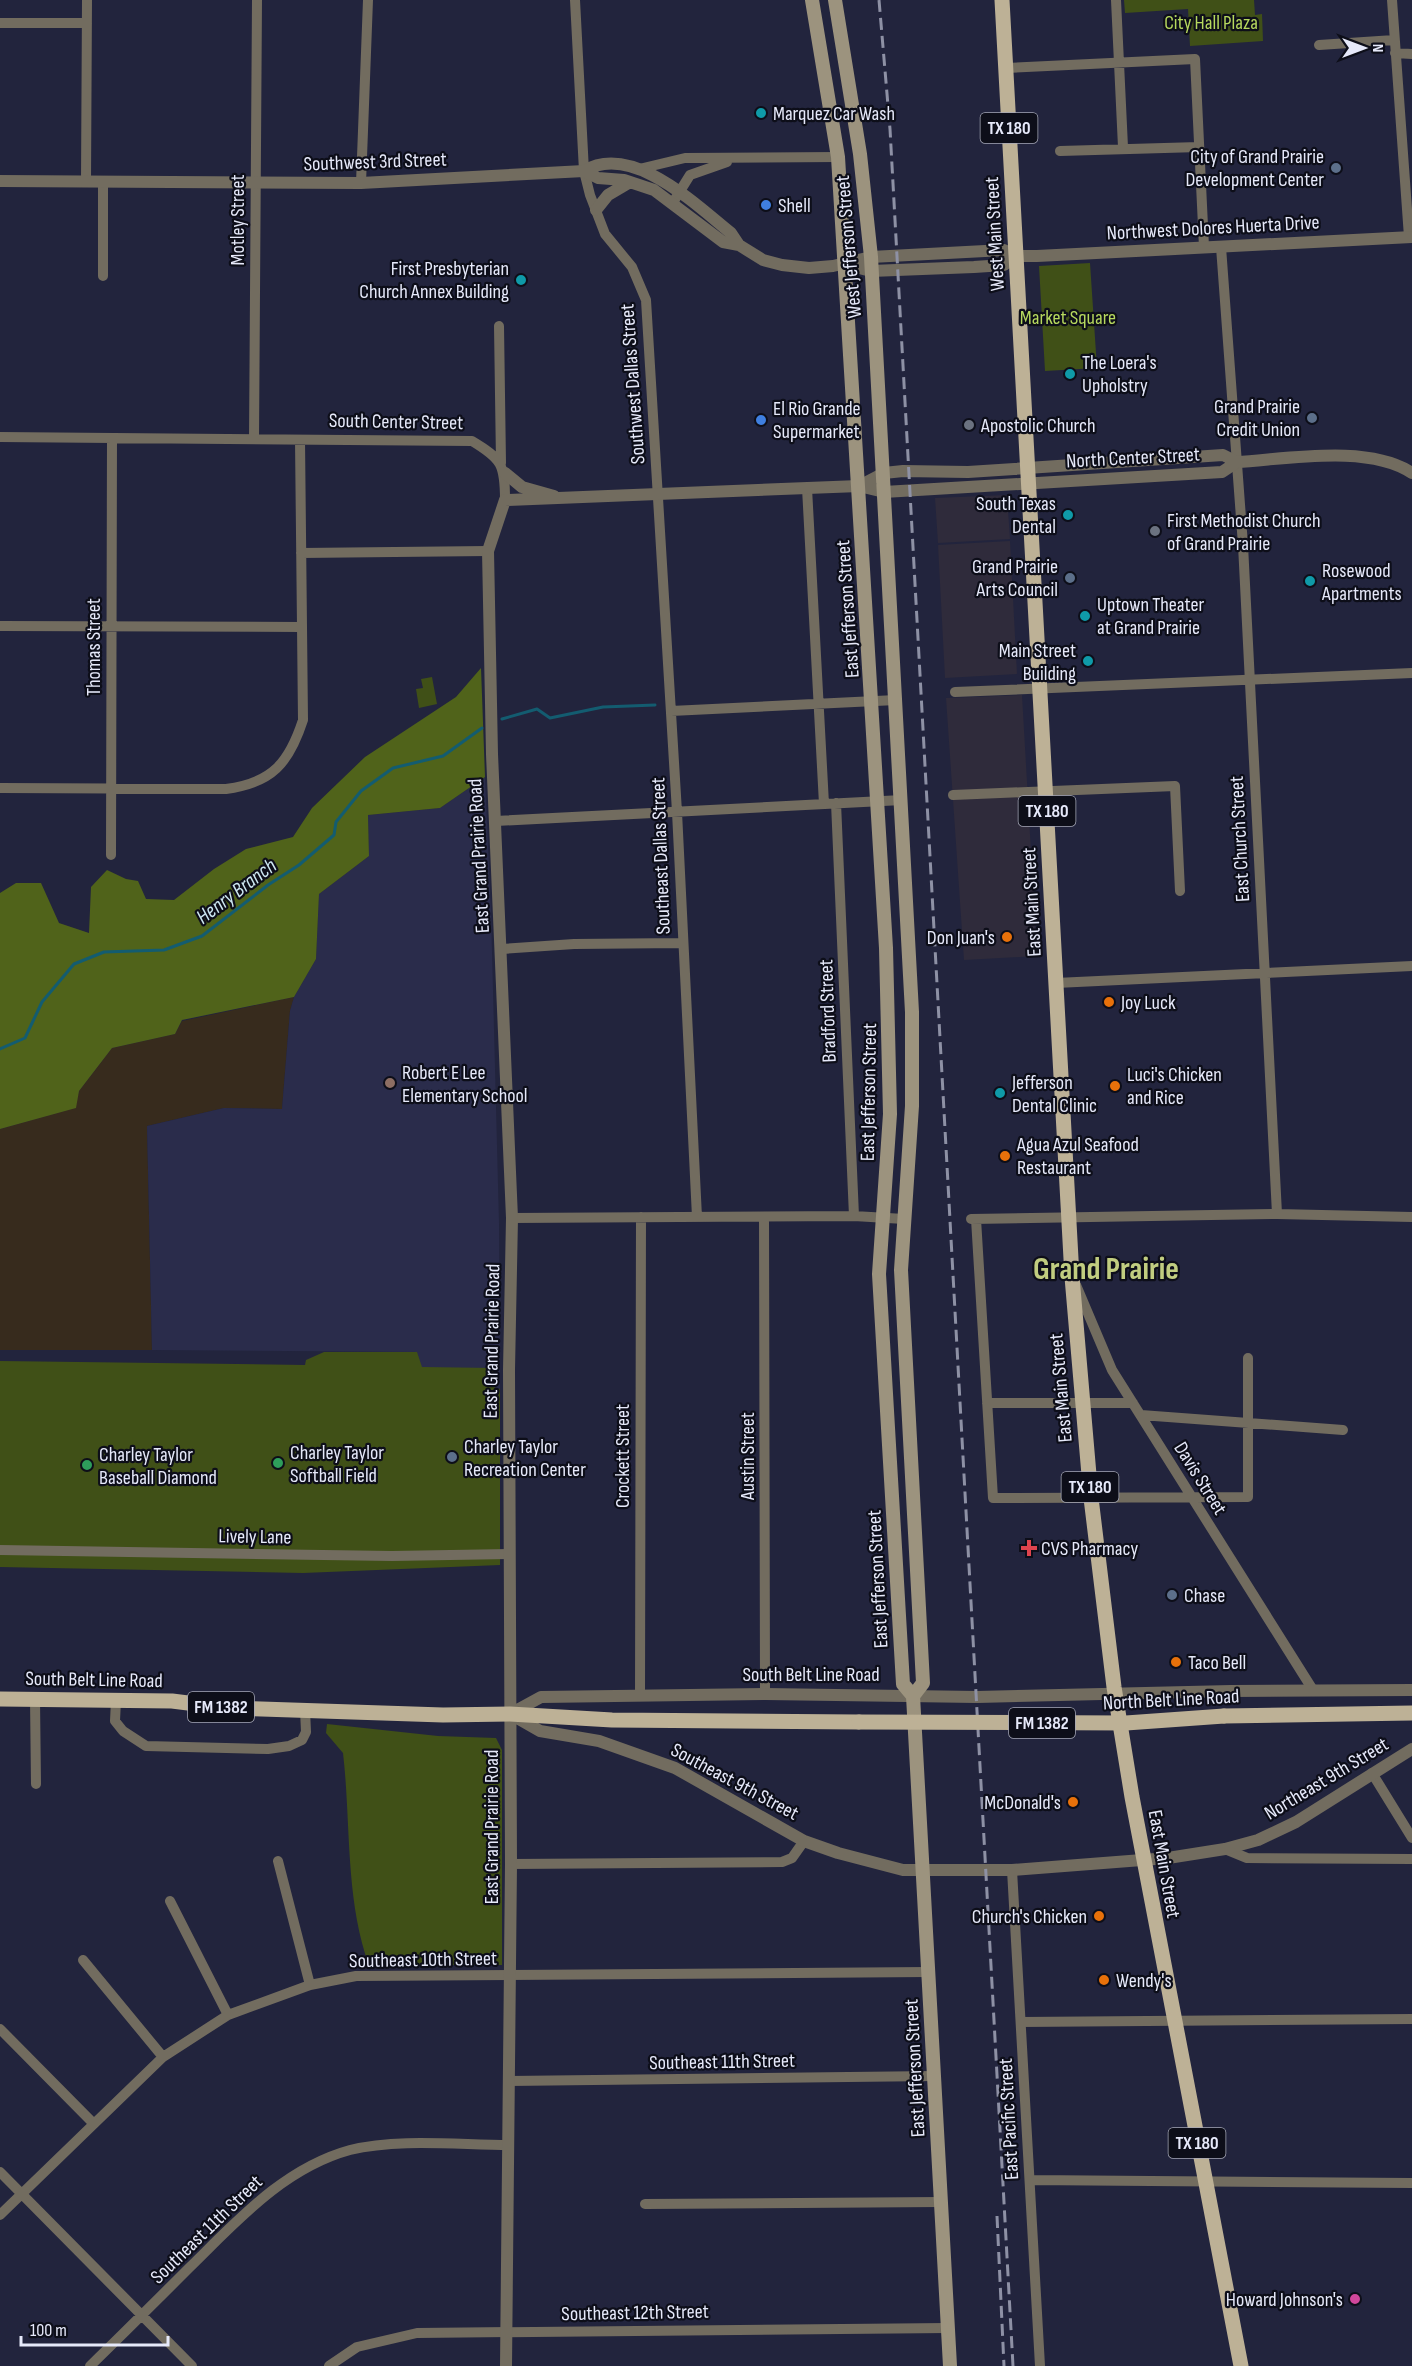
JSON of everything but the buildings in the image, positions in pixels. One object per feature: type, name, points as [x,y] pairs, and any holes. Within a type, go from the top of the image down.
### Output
[{"type":"main road","name":"West Jefferson Street","points":[[812,0],[838,157],[859,486]]},
{"type":"main road","name":"West Jefferson Street","points":[[836,0],[860,154],[871,264],[884,492]]},
{"type":"main road","name":"West Main Street","points":[[1002,0],[1029,474]]},
{"type":"main road","name":"East Main Street","points":[[1029,474],[1072,1277],[1091,1498],[1115,1696],[1143,1860],[1241,2366]]},
{"type":"main road","name":"East Jefferson Street","points":[[859,486],[890,1028],[890,1114],[881,1218],[879,1274],[903,1684],[913,1696],[950,2366]]},
{"type":"main road","name":"East Jefferson Street","points":[[884,492],[902,800],[912,1031],[912,1106],[901,1270],[923,1683],[913,1696]]},
{"type":"main road","points":[[882,868],[905,867]]},
{"type":"main road","points":[[886,948],[909,946]]},
{"type":"main road","points":[[890,1028],[912,1031]]},
{"type":"main road","points":[[885,1390],[906,1390]]},
{"type":"main road","name":"South Belt Line Road","points":[[0,1699],[116,1700],[305,1710],[510,1714],[612,1720],[859,1722]]},
{"type":"main road","name":"North Belt Line Road","points":[[859,1722],[1126,1723],[1224,1716],[1412,1713]]},
{"type":"street","points":[[86,181],[87,0]]},
{"type":"street","name":"Motley Street","points":[[254,439],[257,0]]},
{"type":"street","points":[[362,183],[368,0]]},
{"type":"street","name":"Southwest Dallas Street","points":[[575,0],[584,171],[605,234],[632,267],[646,300],[657,494]]},
{"type":"street","points":[[1116,0],[1123,147]]},
{"type":"street","points":[[1392,0],[1410,237]]},
{"type":"street","points":[[0,23],[87,22]]},
{"type":"street","points":[[1319,45],[1394,40]]},
{"type":"street","points":[[1395,54],[1412,54]]},
{"type":"street","points":[[1006,68],[1195,59],[1204,248]]},
{"type":"street","points":[[1060,151],[1123,147],[1199,147]]},
{"type":"street","name":"Southwest 3rd Street","points":[[0,181],[362,183],[584,171],[597,163],[639,170],[685,158],[838,157]]},
{"type":"street","points":[[672,204],[690,175],[690,166],[685,158]]},
{"type":"street","name":"Southwest 3rd Street","points":[[690,175],[718,164],[748,158]]},
{"type":"street","points":[[639,170],[681,192],[731,233],[739,245]]},
{"type":"street","points":[[584,171],[598,178],[630,182],[654,190],[723,242],[739,245]]},
{"type":"street","points":[[103,182],[103,276]]},
{"type":"street","points":[[596,210],[608,195],[630,182]]},
{"type":"street","name":"Northwest Dolores Huerta Drive","points":[[739,245],[763,260],[809,268],[1004,250],[1016,256],[1410,237]]},
{"type":"street","name":"East Church Street","points":[[1221,247],[1237,462],[1277,1214]]},
{"type":"street","points":[[499,326],[505,500],[859,486],[884,492],[1029,474]]},
{"type":"street","name":"South Center Street","points":[[0,437],[472,441],[492,454],[503,468]]},
{"type":"street","name":"Thomas Street","points":[[111,855],[112,438]]},
{"type":"street","points":[[0,788],[226,789],[248,786],[268,776],[295,746],[303,720],[300,440]]},
{"type":"street","name":"North Center Street","points":[[1029,474],[1223,455],[1237,462],[1362,455],[1404,468],[1412,473]]},
{"type":"street","points":[[503,468],[522,487],[558,498]]},
{"type":"street","points":[[859,486],[884,473],[1029,474]]},
{"type":"street","points":[[807,488],[824,804]]},
{"type":"street","name":"Southeast Dallas Street","points":[[657,494],[677,812],[697,1217]]},
{"type":"street","name":"East Grand Prairie Road","points":[[505,500],[488,551],[512,1218],[509,1554],[511,1864],[506,2366]]},
{"type":"street","points":[[301,553],[488,551]]},
{"type":"street","points":[[0,626],[302,627]]},
{"type":"street","points":[[955,692],[1412,673]]},
{"type":"street","points":[[671,711],[896,700]]},
{"type":"street","points":[[953,795],[1175,786],[1180,891]]},
{"type":"street","points":[[496,821],[902,800]]},
{"type":"street","name":"Bradford Street","points":[[836,804],[854,1216]]},
{"type":"street","points":[[502,949],[574,944],[682,943]]},
{"type":"street","points":[[1056,983],[1264,975],[1412,966]]},
{"type":"street","points":[[1248,1358],[1248,1497],[993,1498],[973,1219],[1277,1214],[1412,1217]]},
{"type":"street","name":"Austin Street","points":[[764,1216],[765,1694]]},
{"type":"street","points":[[512,1218],[854,1216],[904,1219]]},
{"type":"street","name":"Crockett Street","points":[[640,1696],[641,1217]]},
{"type":"street","name":"Davis Street","points":[[1072,1277],[1112,1370],[1313,1690]]},
{"type":"street","points":[[987,1403],[1133,1403]]},
{"type":"street","points":[[1142,1415],[1249,1421],[1343,1430]]},
{"type":"street","name":"Lively Lane","points":[[0,1550],[392,1556],[509,1554]]},
{"type":"street","name":"North Belt Line Road","points":[[1115,1696],[1313,1690],[1412,1690]]},
{"type":"street","name":"South Belt Line Road","points":[[510,1714],[541,1697],[765,1694],[1115,1696]]},
{"type":"street","points":[[35,1699],[36,1784]]},
{"type":"street","points":[[116,1700],[114,1721],[123,1731],[146,1746],[268,1749],[289,1746],[302,1740],[306,1732],[305,1710]]},
{"type":"street","name":"Southeast 9th Street","points":[[510,1714],[540,1731],[599,1741],[675,1768],[804,1841],[838,1853],[903,1870],[987,1871]]},
{"type":"street","name":"Northeast 9th Street","points":[[987,1871],[1143,1860],[1226,1849],[1258,1840],[1296,1822],[1412,1749]]},
{"type":"street","points":[[1372,1773],[1412,1838]]},
{"type":"street","name":"Southeast 9th Street","points":[[511,1864],[782,1862],[792,1858],[804,1841]]},
{"type":"street","name":"Northeast 9th Street","points":[[1226,1849],[1248,1858],[1412,1858]]},
{"type":"street","points":[[278,1861],[310,1984]]},
{"type":"street","name":"East Pacific Street","points":[[1012,1870],[1040,2366]]},
{"type":"street","points":[[170,1901],[228,2015]]},
{"type":"street","points":[[83,1960],[163,2057]]},
{"type":"street","name":"Southeast 10th Street","points":[[0,2215],[93,2122],[163,2057],[228,2015],[310,1984],[356,1976],[928,1972]]},
{"type":"street","points":[[1021,2022],[1412,2019]]},
{"type":"street","points":[[0,2030],[93,2122]]},
{"type":"street","name":"Southeast 11th Street","points":[[509,2081],[934,2076]]},
{"type":"street","name":"Southeast 11th Street","points":[[90,2366],[245,2213],[282,2182],[315,2164],[350,2150],[405,2144],[508,2145]]},
{"type":"street","points":[[0,2172],[192,2366]]},
{"type":"street","points":[[1030,2180],[1412,2183]]},
{"type":"street","points":[[645,2204],[942,2202]]},
{"type":"street","name":"Southeast 12th Street","points":[[329,2366],[357,2347],[376,2340],[417,2332],[948,2328]]},
{"type":"shaded area","points":[[1007,495],[1010,539],[938,543],[935,498]]},
{"type":"shaded area","points":[[1010,541],[1017,674],[945,678],[938,545]]},
{"type":"shaded area","points":[[1022,695],[1037,956],[964,960],[946,698]]},
{"type":"shaded area","name":"Robert E Lee Elementary School","points":[[485,777],[499,1223],[500,1389],[440,1385],[424,1375],[416,1352],[152,1350],[147,1126],[224,1108],[282,1109],[290,1011],[294,997],[316,959],[319,894],[369,856],[368,815],[440,808]]},
{"type":"shaded area","points":[[294,997],[290,1011],[282,1109],[224,1108],[147,1126],[152,1350],[0,1350],[0,1129],[75,1108],[79,1091],[112,1048],[175,1034],[182,1021]]},
{"type":"green space","name":"City Hall Plaza","points":[[1124,0],[1254,0],[1255,15],[1262,14],[1263,41],[1190,46],[1188,9],[1125,13]]},
{"type":"green space","name":"Market Square","points":[[1090,263],[1097,368],[1045,371],[1039,266]]},
{"type":"green space","points":[[481,668],[485,777],[440,808],[368,815],[369,856],[319,894],[316,959],[294,997],[182,1020],[175,1034],[112,1048],[79,1091],[76,1108],[0,1129],[0,893],[16,883],[41,883],[59,923],[89,933],[91,887],[107,870],[126,879],[138,881],[146,899],[174,900],[214,869],[246,849],[293,837],[312,808],[365,757],[456,697]]},
{"type":"green space","points":[[432,677],[437,704],[419,708],[416,689],[423,688],[421,679]]},
{"type":"green space","points":[[324,1352],[417,1352],[422,1367],[495,1368],[495,1388],[500,1389],[500,1565],[303,1573],[0,1567],[0,1361],[305,1365],[306,1360]]},
{"type":"green space","points":[[327,1724],[438,1736],[496,1738],[502,1750],[502,1965],[369,1965],[361,1940],[352,1887],[343,1753],[326,1733]]},
{"type":"waterway","name":"Henry Branch","points":[[502,719],[537,709],[550,718],[603,707],[655,705]]},
{"type":"waterway","name":"Henry Branch","points":[[0,1049],[25,1038],[42,1002],[74,964],[104,952],[164,950],[202,936],[268,885],[299,865],[334,835],[336,822],[361,791],[393,768],[443,756],[482,728]]},
{"type":"railway","points":[[879,0],[890,129],[1013,2366]]},
{"type":"railway","points":[[997,2216],[1004,2366]]},
{"type":"place","name":"Marquez Car Wash","points":[[761,113]]},
{"type":"place","name":"City of Grand Prairie Development Center","points":[[1336,168]]},
{"type":"place","name":"Shell","points":[[766,205]]},
{"type":"place","name":"First Presbyterian Church Annex Building","points":[[521,280]]},
{"type":"place","name":"The Loera's Upholstry","points":[[1070,374]]},
{"type":"place","name":"Grand Prairie Credit Union","points":[[1312,418]]},
{"type":"place","name":"El Rio Grande Supermarket","points":[[761,420]]},
{"type":"place","name":"Apostolic Church","points":[[969,425]]},
{"type":"place","name":"South Texas Dental","points":[[1068,515]]},
{"type":"place","name":"First Methodist Church of Grand Prairie","points":[[1155,531]]},
{"type":"place","name":"Grand Prairie Arts Council","points":[[1070,578]]},
{"type":"place","name":"Rosewood Apartments","points":[[1310,581]]},
{"type":"place","name":"Uptown Theater at Grand Prairie","points":[[1085,616]]},
{"type":"place","name":"Main Street Building","points":[[1088,661]]},
{"type":"place","name":"Don Juan's","points":[[1007,937]]},
{"type":"place","name":"Joy Luck","points":[[1109,1002]]},
{"type":"place","name":"Robert E Lee Elementary School","points":[[390,1083]]},
{"type":"place","name":"Luci's Chicken and Rice","points":[[1115,1086]]},
{"type":"place","name":"Jefferson Dental Clinic","points":[[1000,1093]]},
{"type":"place","name":"Agua Azul Seafood Restaurant","points":[[1005,1156]]},
{"type":"place","name":"Charley Taylor Recreation Center","points":[[452,1457]]},
{"type":"place","name":"Charley Taylor Softball Field","points":[[278,1463]]},
{"type":"place","name":"Charley Taylor Baseball Diamond","points":[[87,1465]]},
{"type":"place","name":"CVS Pharmacy","points":[[1029,1548]]},
{"type":"place","name":"Chase","points":[[1172,1595]]},
{"type":"place","name":"Taco Bell","points":[[1176,1662]]},
{"type":"place","name":"McDonald's","points":[[1073,1802]]},
{"type":"place","name":"Church's Chicken","points":[[1099,1916]]},
{"type":"place","name":"Wendy's","points":[[1104,1980]]},
{"type":"place","name":"Howard Johnson's","points":[[1355,2299]]},
{"type":"district","name":"Grand Prairie","points":[[1106,1268]]}]
